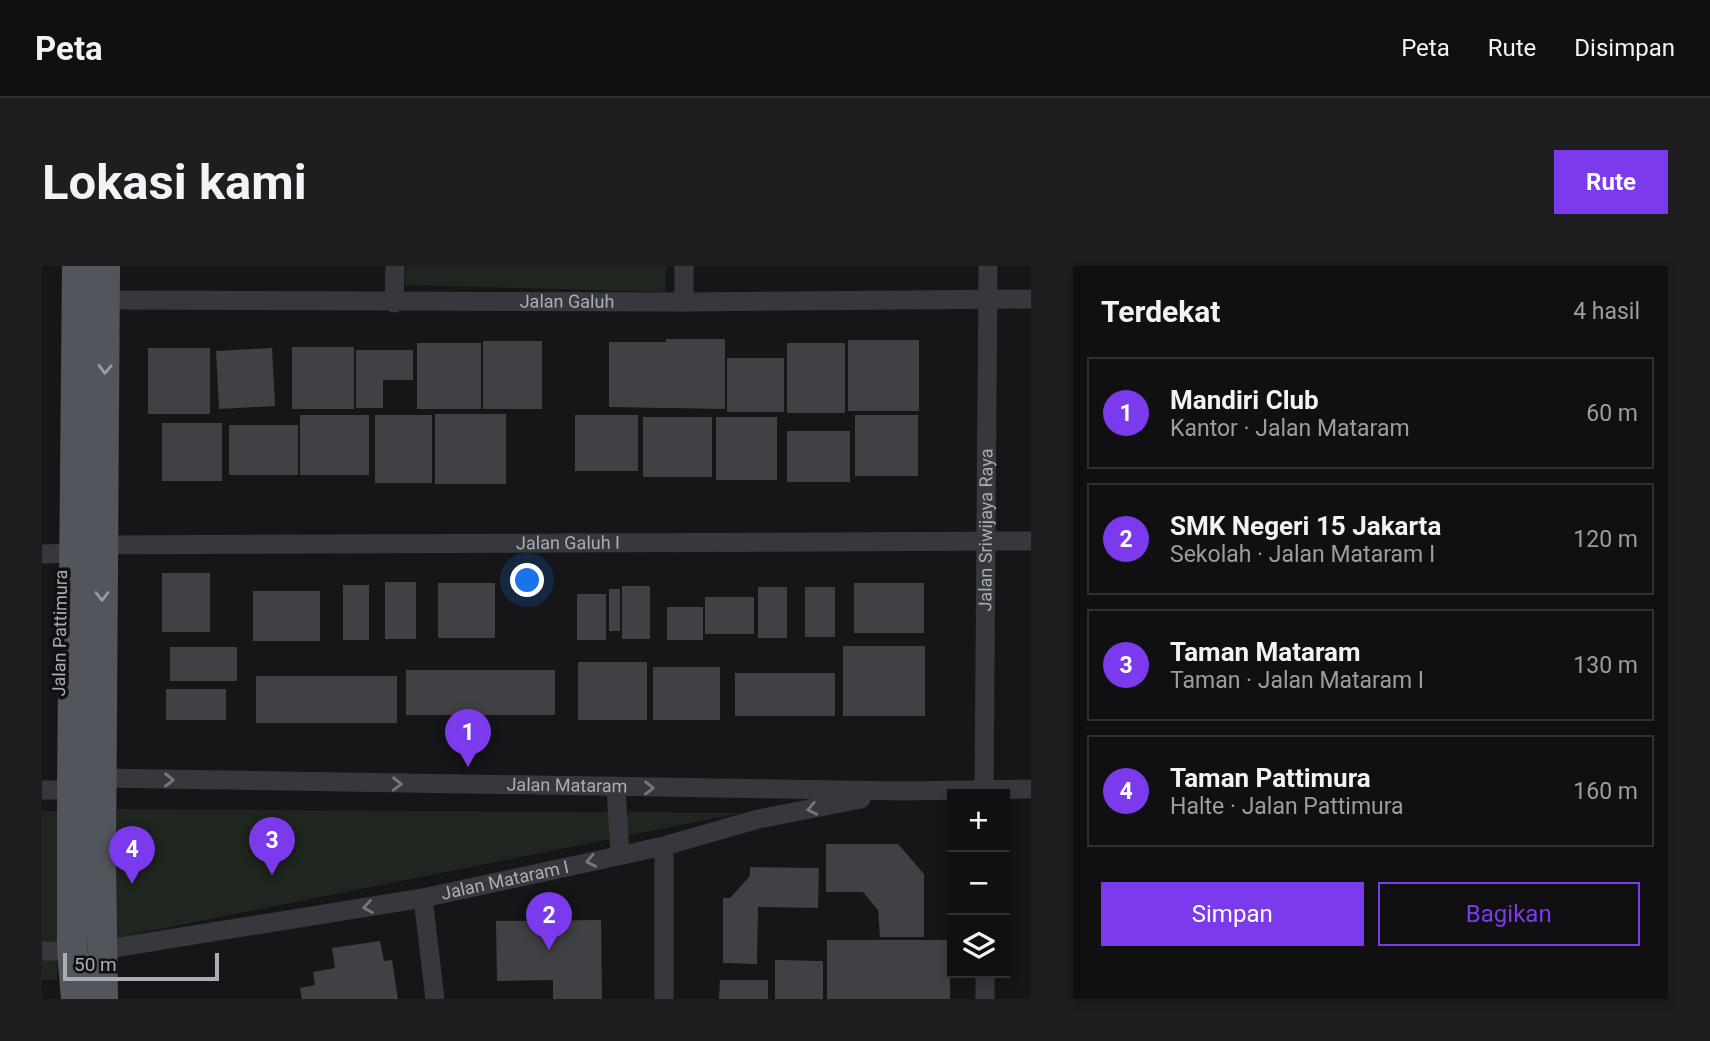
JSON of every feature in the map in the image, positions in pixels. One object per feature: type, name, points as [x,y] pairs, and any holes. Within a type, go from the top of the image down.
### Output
[{"type":"main road","name":"Jalan Pattimura","points":[[76,999],[69,951],[57,790],[59,554],[77,266]]},
{"type":"main road","name":"Jalan Pattimura","points":[[103,999],[69,951],[101,778],[105,266]]},
{"type":"street","name":"Jalan Pattimura","points":[[59,554],[64,266]]},
{"type":"street","points":[[394,303],[395,266]]},
{"type":"street","points":[[684,266],[684,302]]},
{"type":"street","name":"Jalan Sriwijaya Raya","points":[[984,789],[988,266]]},
{"type":"street","name":"Jalan Galuh","points":[[105,300],[394,303],[1031,299]]},
{"type":"street","name":"Jalan Galuh I","points":[[102,545],[1031,541]]},
{"type":"street","name":"Jalan Mataram","points":[[101,778],[947,792]]},
{"type":"street","points":[[617,788],[620,855]]},
{"type":"street","name":"Jalan Mataram","points":[[1010,790],[1031,789]]},
{"type":"street","name":"Jalan Mataram I","points":[[69,951],[423,898],[664,845],[758,819],[903,791]]},
{"type":"street","points":[[664,845],[664,999]]},
{"type":"street","points":[[423,898],[435,999]]},
{"type":"street","name":"Jalan Pattimura","points":[[64,999],[69,951]]},
{"type":"street","points":[[985,978],[985,999]]},
{"type":"shaded area","points":[[406,266],[666,266],[665,292],[405,285]]},
{"type":"shaded area","points":[[117,809],[741,813],[115,938]]},
{"type":"shaded area","points":[[42,811],[59,811],[57,980],[42,980]]},
{"type":"building","points":[[666,339],[725,339],[725,409],[609,407],[609,342],[666,342]]},
{"type":"building","points":[[848,340],[919,340],[919,411],[848,411]]},
{"type":"building","points":[[483,341],[542,341],[542,409],[483,409]]},
{"type":"building","points":[[417,343],[481,343],[481,409],[417,409]]},
{"type":"building","points":[[787,343],[845,343],[845,413],[787,413]]},
{"type":"building","points":[[292,347],[354,347],[354,409],[292,409]]},
{"type":"building","points":[[148,348],[210,348],[210,414],[148,414]]},
{"type":"building","points":[[272,348],[275,406],[219,409],[216,351]]},
{"type":"building","points":[[356,350],[413,350],[413,380],[383,380],[383,408],[356,408]]},
{"type":"building","points":[[727,358],[784,358],[784,412],[727,412]]},
{"type":"building","points":[[435,414],[506,414],[506,484],[435,484]]},
{"type":"building","points":[[300,415],[369,415],[369,475],[300,475]]},
{"type":"building","points":[[375,415],[432,415],[432,483],[375,483]]},
{"type":"building","points":[[575,415],[638,415],[638,471],[575,471]]},
{"type":"building","points":[[855,415],[918,415],[918,476],[855,476]]},
{"type":"building","points":[[643,417],[712,417],[712,477],[643,477]]},
{"type":"building","points":[[716,417],[777,417],[777,480],[716,480]]},
{"type":"building","points":[[162,423],[222,423],[222,481],[162,481]]},
{"type":"building","points":[[229,425],[298,425],[298,475],[229,475]]},
{"type":"building","points":[[787,431],[850,431],[850,482],[787,482]]},
{"type":"building","points":[[162,573],[210,573],[210,632],[162,632]]},
{"type":"building","points":[[385,582],[416,582],[416,639],[385,639]]},
{"type":"building","points":[[438,583],[495,583],[495,638],[438,638]]},
{"type":"building","points":[[854,583],[924,583],[924,633],[854,633]]},
{"type":"building","points":[[343,585],[369,585],[369,640],[343,640]]},
{"type":"building","points":[[622,586],[650,586],[650,639],[622,639]]},
{"type":"building","points":[[758,587],[787,587],[787,638],[758,638]]},
{"type":"building","points":[[805,587],[835,587],[835,637],[805,637]]},
{"type":"building","points":[[609,589],[620,589],[620,631],[609,631]]},
{"type":"building","points":[[253,591],[320,591],[320,641],[253,641]]},
{"type":"building","points":[[577,594],[606,594],[606,640],[577,640]]},
{"type":"building","points":[[705,597],[754,597],[754,634],[705,634]]},
{"type":"building","points":[[667,607],[703,607],[703,640],[667,640]]},
{"type":"building","points":[[843,646],[925,646],[925,716],[843,716]]},
{"type":"building","points":[[170,647],[237,647],[237,681],[170,681]]},
{"type":"building","points":[[578,662],[647,662],[647,720],[578,720]]},
{"type":"building","points":[[653,667],[720,667],[720,720],[653,720]]},
{"type":"building","points":[[406,670],[555,670],[555,715],[406,715]]},
{"type":"building","points":[[735,673],[835,673],[835,716],[735,716]]},
{"type":"building","points":[[256,676],[397,676],[397,723],[256,723]]},
{"type":"building","points":[[166,689],[226,689],[226,720],[166,720]]},
{"type":"building","points":[[826,844],[898,844],[924,874],[924,937],[880,937],[878,910],[863,892],[826,892]]},
{"type":"building","points":[[750,867],[819,868],[818,908],[758,907],[757,964],[723,963],[723,898],[730,898],[750,876]]},
{"type":"building","points":[[601,920],[602,999],[553,999],[553,980],[497,981],[496,921]]},
{"type":"building","points":[[827,940],[947,940],[950,999],[827,999]]},
{"type":"building","points":[[380,941],[384,961],[392,960],[398,999],[302,999],[300,988],[315,985],[313,972],[335,968],[332,948]]},
{"type":"building","points":[[775,960],[823,961],[823,999],[775,999]]},
{"type":"building","points":[[720,980],[768,980],[768,999],[719,999]]},
{"type":"place","name":"Mandiri Club","points":[[468,767]]},
{"type":"place","name":"Taman Mataram","points":[[272,875]]},
{"type":"place","name":"Taman Pattimura","points":[[132,884]]},
{"type":"place","name":"SMK Negeri 15 Jakarta","points":[[549,950]]}]
